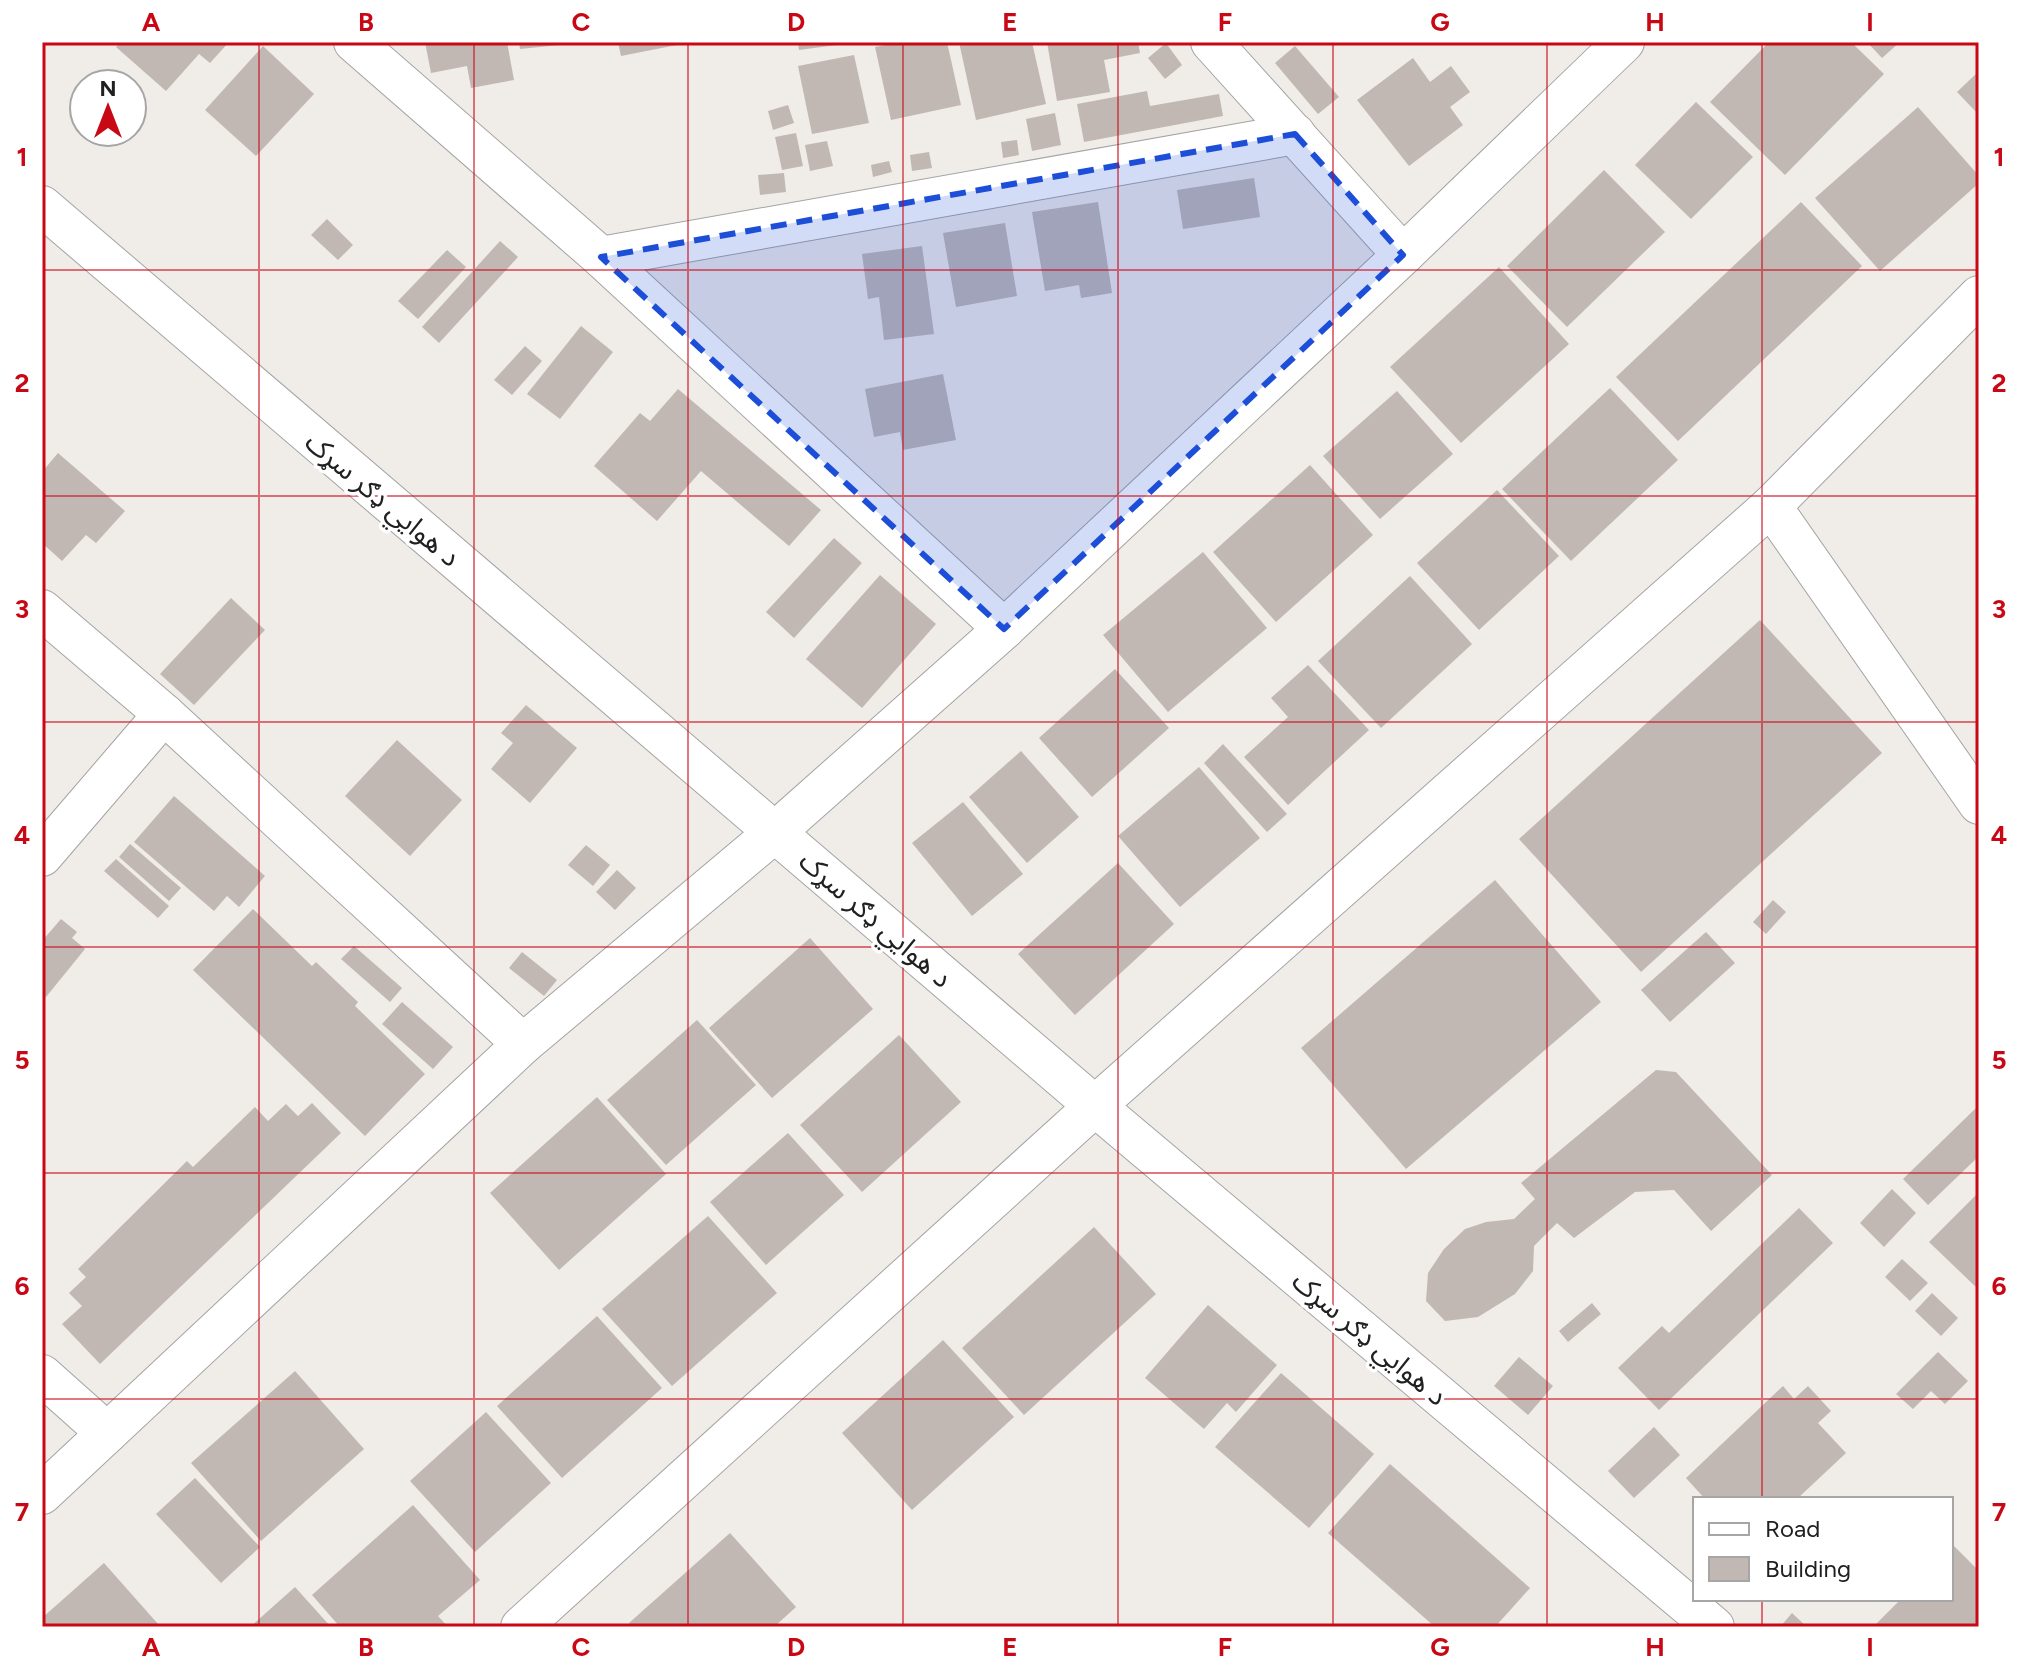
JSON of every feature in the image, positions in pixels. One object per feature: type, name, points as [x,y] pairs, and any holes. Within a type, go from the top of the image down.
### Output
[{"type":"street","points":[[354,42],[601,257],[1004,629]]},
{"type":"street","points":[[1211,42],[1403,255]]},
{"type":"street","points":[[42,1494],[523,1044],[774,833],[1004,629],[1403,255],[1624,42]]},
{"type":"street","points":[[601,257],[1295,134]]},
{"type":"street","name":"د هوايي ډګر سړک","points":[[42,206],[1095,1106],[1714,1627]]},
{"type":"street","points":[[521,1627],[1095,1106],[1771,506],[1979,296]]},
{"type":"street","points":[[1771,506],[1979,804]]},
{"type":"street","points":[[42,610],[164,714],[523,1044]]},
{"type":"street","points":[[42,856],[164,714]]},
{"type":"street","points":[[42,1375],[107,1433]]},
{"type":"highlighted area","points":[[1295,134],[1403,255],[1004,629],[601,257]]},
{"type":"building","points":[[121,42],[229,42],[210,63],[199,54],[166,91],[148,75],[148,68],[140,68],[116,47]]},
{"type":"building","points":[[425,42],[507,42],[514,80],[471,88],[467,66],[431,73]]},
{"type":"building","points":[[519,42],[569,42],[569,44],[520,49]]},
{"type":"building","points":[[618,42],[687,42],[687,43],[621,56]]},
{"type":"building","points":[[798,42],[844,42],[844,44],[799,50]]},
{"type":"building","points":[[899,42],[947,42],[961,105],[891,120],[875,47]]},
{"type":"building","points":[[959,42],[1032,42],[1046,104],[976,120]]},
{"type":"building","points":[[1047,42],[1138,42],[1140,53],[1104,60],[1110,92],[1057,101]]},
{"type":"building","points":[[1769,42],[1851,42],[1884,74],[1785,175],[1710,102]]},
{"type":"building","points":[[1867,42],[1900,42],[1882,58]]},
{"type":"building","points":[[1166,43],[1182,65],[1165,79],[1148,58]]},
{"type":"building","points":[[263,46],[314,94],[256,156],[205,110]]},
{"type":"building","points":[[1295,46],[1339,97],[1318,114],[1275,63]]},
{"type":"building","points":[[854,55],[869,123],[812,134],[798,66]]},
{"type":"building","points":[[1413,58],[1430,82],[1451,66],[1470,92],[1450,107],[1463,125],[1409,166],[1357,100]]},
{"type":"building","points":[[1979,71],[1979,115],[1957,92]]},
{"type":"building","points":[[1147,91],[1150,106],[1219,94],[1223,116],[1084,142],[1077,104]]},
{"type":"building","points":[[1696,102],[1753,157],[1691,219],[1635,165]]},
{"type":"building","points":[[788,105],[794,123],[773,130],[768,111]]},
{"type":"building","points":[[1918,107],[1979,176],[1979,183],[1880,271],[1815,198]]},
{"type":"building","points":[[1055,113],[1061,145],[1032,151],[1026,119]]},
{"type":"building","points":[[796,133],[803,166],[782,170],[775,137]]},
{"type":"building","points":[[1017,140],[1019,155],[1003,158],[1001,142]]},
{"type":"building","points":[[827,141],[833,166],[810,171],[805,145]]},
{"type":"building","points":[[929,152],[932,168],[912,171],[910,155]]},
{"type":"building","points":[[889,161],[892,172],[873,177],[871,165]]},
{"type":"building","points":[[1604,170],[1665,232],[1567,327],[1507,266]]},
{"type":"building","points":[[784,173],[786,192],[760,195],[758,175]]},
{"type":"building","points":[[1254,178],[1260,217],[1183,229],[1177,190]]},
{"type":"building","points":[[1098,202],[1112,293],[1081,298],[1079,285],[1045,291],[1032,212]]},
{"type":"building","points":[[1801,202],[1862,266],[1678,441],[1616,377]]},
{"type":"building","points":[[327,219],[353,245],[338,260],[311,235]]},
{"type":"building","points":[[1005,223],[1017,296],[956,307],[943,233]]},
{"type":"building","points":[[500,241],[518,257],[439,343],[422,327]]},
{"type":"building","points":[[922,246],[934,334],[884,340],[879,297],[868,299],[862,254]]},
{"type":"building","points":[[447,250],[466,267],[418,319],[398,301]]},
{"type":"building","points":[[1499,267],[1569,344],[1461,443],[1390,367]]},
{"type":"building","points":[[581,326],[613,352],[560,419],[527,394]]},
{"type":"building","points":[[525,346],[542,361],[512,395],[494,380]]},
{"type":"building","points":[[943,374],[956,440],[903,450],[900,432],[874,437],[865,389]]},
{"type":"building","points":[[1610,388],[1678,460],[1571,561],[1502,489]]},
{"type":"building","points":[[678,389],[821,510],[789,546],[701,471],[657,521],[594,466],[640,413],[650,421]]},
{"type":"building","points":[[1397,391],[1453,454],[1380,519],[1323,456]]},
{"type":"building","points":[[58,453],[125,511],[96,543],[86,535],[62,561],[42,543],[42,472]]},
{"type":"building","points":[[1310,465],[1373,535],[1276,622],[1213,552]]},
{"type":"building","points":[[1497,490],[1559,556],[1479,630],[1417,563]]},
{"type":"building","points":[[834,538],[862,563],[794,638],[766,612]]},
{"type":"building","points":[[1203,552],[1267,628],[1168,712],[1103,635]]},
{"type":"building","points":[[880,575],[936,624],[862,708],[806,659]]},
{"type":"building","points":[[1410,576],[1472,644],[1381,728],[1318,661]]},
{"type":"building","points":[[231,598],[265,630],[194,705],[160,674]]},
{"type":"building","points":[[1760,620],[1882,753],[1641,972],[1519,839]]},
{"type":"building","points":[[1308,665],[1369,730],[1288,805],[1244,757],[1288,717],[1271,698]]},
{"type":"building","points":[[1115,669],[1169,728],[1092,797],[1039,738]]},
{"type":"building","points":[[526,705],[577,748],[530,803],[491,769],[513,743],[501,733]]},
{"type":"building","points":[[397,740],[462,800],[410,856],[345,796]]},
{"type":"building","points":[[1223,744],[1287,814],[1267,832],[1204,763]]},
{"type":"building","points":[[1021,751],[1079,817],[1027,863],[969,797]]},
{"type":"building","points":[[1199,767],[1260,838],[1180,907],[1118,836]]},
{"type":"building","points":[[174,796],[265,876],[239,907],[227,896],[214,911],[134,842]]},
{"type":"building","points":[[963,802],[1023,874],[972,916],[912,843]]},
{"type":"building","points":[[130,844],[181,888],[169,901],[119,857]]},
{"type":"building","points":[[586,845],[610,865],[593,886],[568,865]]},
{"type":"building","points":[[116,859],[169,906],[158,918],[104,871]]},
{"type":"building","points":[[1118,863],[1174,924],[1075,1015],[1018,954]]},
{"type":"building","points":[[617,870],[636,888],[615,910],[596,892]]},
{"type":"building","points":[[1495,880],[1601,1002],[1406,1169],[1301,1048]]},
{"type":"building","points":[[1773,900],[1786,912],[1766,934],[1753,922]]},
{"type":"building","points":[[253,909],[312,966],[316,962],[358,1002],[355,1006],[425,1074],[365,1136],[193,970]]},
{"type":"building","points":[[61,919],[77,932],[72,938],[85,949],[46,997],[42,994],[42,941]]},
{"type":"building","points":[[1706,932],[1735,963],[1670,1022],[1641,990]]},
{"type":"building","points":[[810,938],[873,1009],[772,1098],[709,1028]]},
{"type":"building","points":[[354,946],[402,988],[390,1002],[341,959]]},
{"type":"building","points":[[522,952],[557,980],[544,996],[509,968]]},
{"type":"building","points":[[402,1002],[453,1047],[433,1069],[382,1024]]},
{"type":"building","points":[[697,1020],[756,1085],[666,1165],[607,1100]]},
{"type":"building","points":[[899,1035],[961,1102],[862,1192],[800,1125]]},
{"type":"building","points":[[1656,1070],[1676,1072],[1772,1175],[1711,1231],[1674,1190],[1635,1192],[1574,1238],[1557,1223],[1534,1246],[1533,1271],[1515,1294],[1478,1317],[1445,1321],[1426,1301],[1428,1273],[1444,1249],[1465,1229],[1486,1222],[1514,1219],[1535,1199],[1521,1183]]},
{"type":"building","points":[[597,1097],[666,1174],[559,1270],[490,1193]]},
{"type":"building","points":[[312,1103],[341,1133],[100,1364],[62,1324],[82,1306],[69,1293],[86,1277],[78,1269],[187,1161],[193,1167],[255,1107],[268,1121],[286,1104],[298,1116]]},
{"type":"building","points":[[1977,1107],[1979,1156],[1928,1205],[1903,1179]]},
{"type":"building","points":[[788,1133],[844,1195],[766,1265],[710,1202]]},
{"type":"building","points":[[1892,1189],[1916,1213],[1884,1247],[1860,1223]]},
{"type":"building","points":[[1979,1192],[1979,1290],[1929,1242]]},
{"type":"building","points":[[1799,1208],[1833,1243],[1659,1410],[1618,1368],[1662,1326],[1669,1333]]},
{"type":"building","points":[[708,1216],[777,1293],[672,1386],[602,1309]]},
{"type":"building","points":[[1094,1227],[1156,1294],[1024,1415],[962,1348]]},
{"type":"building","points":[[1902,1259],[1928,1283],[1910,1301],[1885,1277]]},
{"type":"building","points":[[1932,1293],[1958,1318],[1941,1336],[1915,1311]]},
{"type":"building","points":[[1592,1303],[1601,1314],[1568,1342],[1559,1331]]},
{"type":"building","points":[[1208,1305],[1277,1365],[1236,1412],[1227,1403],[1204,1429],[1145,1378]]},
{"type":"building","points":[[597,1316],[662,1388],[562,1478],[497,1406]]},
{"type":"building","points":[[943,1340],[1014,1417],[912,1510],[842,1433]]},
{"type":"building","points":[[1938,1352],[1968,1381],[1945,1404],[1931,1391],[1913,1409],[1896,1394]]},
{"type":"building","points":[[1519,1357],[1553,1386],[1528,1415],[1494,1386]]},
{"type":"building","points":[[295,1371],[364,1449],[261,1541],[191,1463]]},
{"type":"building","points":[[1281,1373],[1374,1454],[1309,1528],[1215,1447]]},
{"type":"building","points":[[1783,1386],[1794,1399],[1808,1386],[1831,1411],[1818,1423],[1846,1453],[1799,1497],[1703,1497],[1686,1478]]},
{"type":"building","points":[[486,1412],[551,1483],[475,1552],[410,1481]]},
{"type":"building","points":[[1654,1427],[1680,1455],[1634,1498],[1608,1471]]},
{"type":"building","points":[[1390,1464],[1530,1588],[1495,1627],[1435,1627],[1328,1533]]},
{"type":"building","points":[[195,1478],[260,1547],[221,1583],[156,1514]]},
{"type":"building","points":[[413,1505],[480,1580],[438,1616],[448,1627],[340,1627],[312,1595]]},
{"type":"building","points":[[730,1533],[796,1607],[774,1627],[632,1627],[629,1623]]},
{"type":"building","points":[[1953,1547],[1979,1571],[1979,1627],[1873,1627],[1899,1601],[1953,1601]]},
{"type":"building","points":[[104,1563],[158,1624],[154,1627],[42,1627],[42,1618]]},
{"type":"building","points":[[295,1587],[331,1627],[250,1627]]},
{"type":"building","points":[[1792,1613],[1807,1627],[1780,1627]]}]
